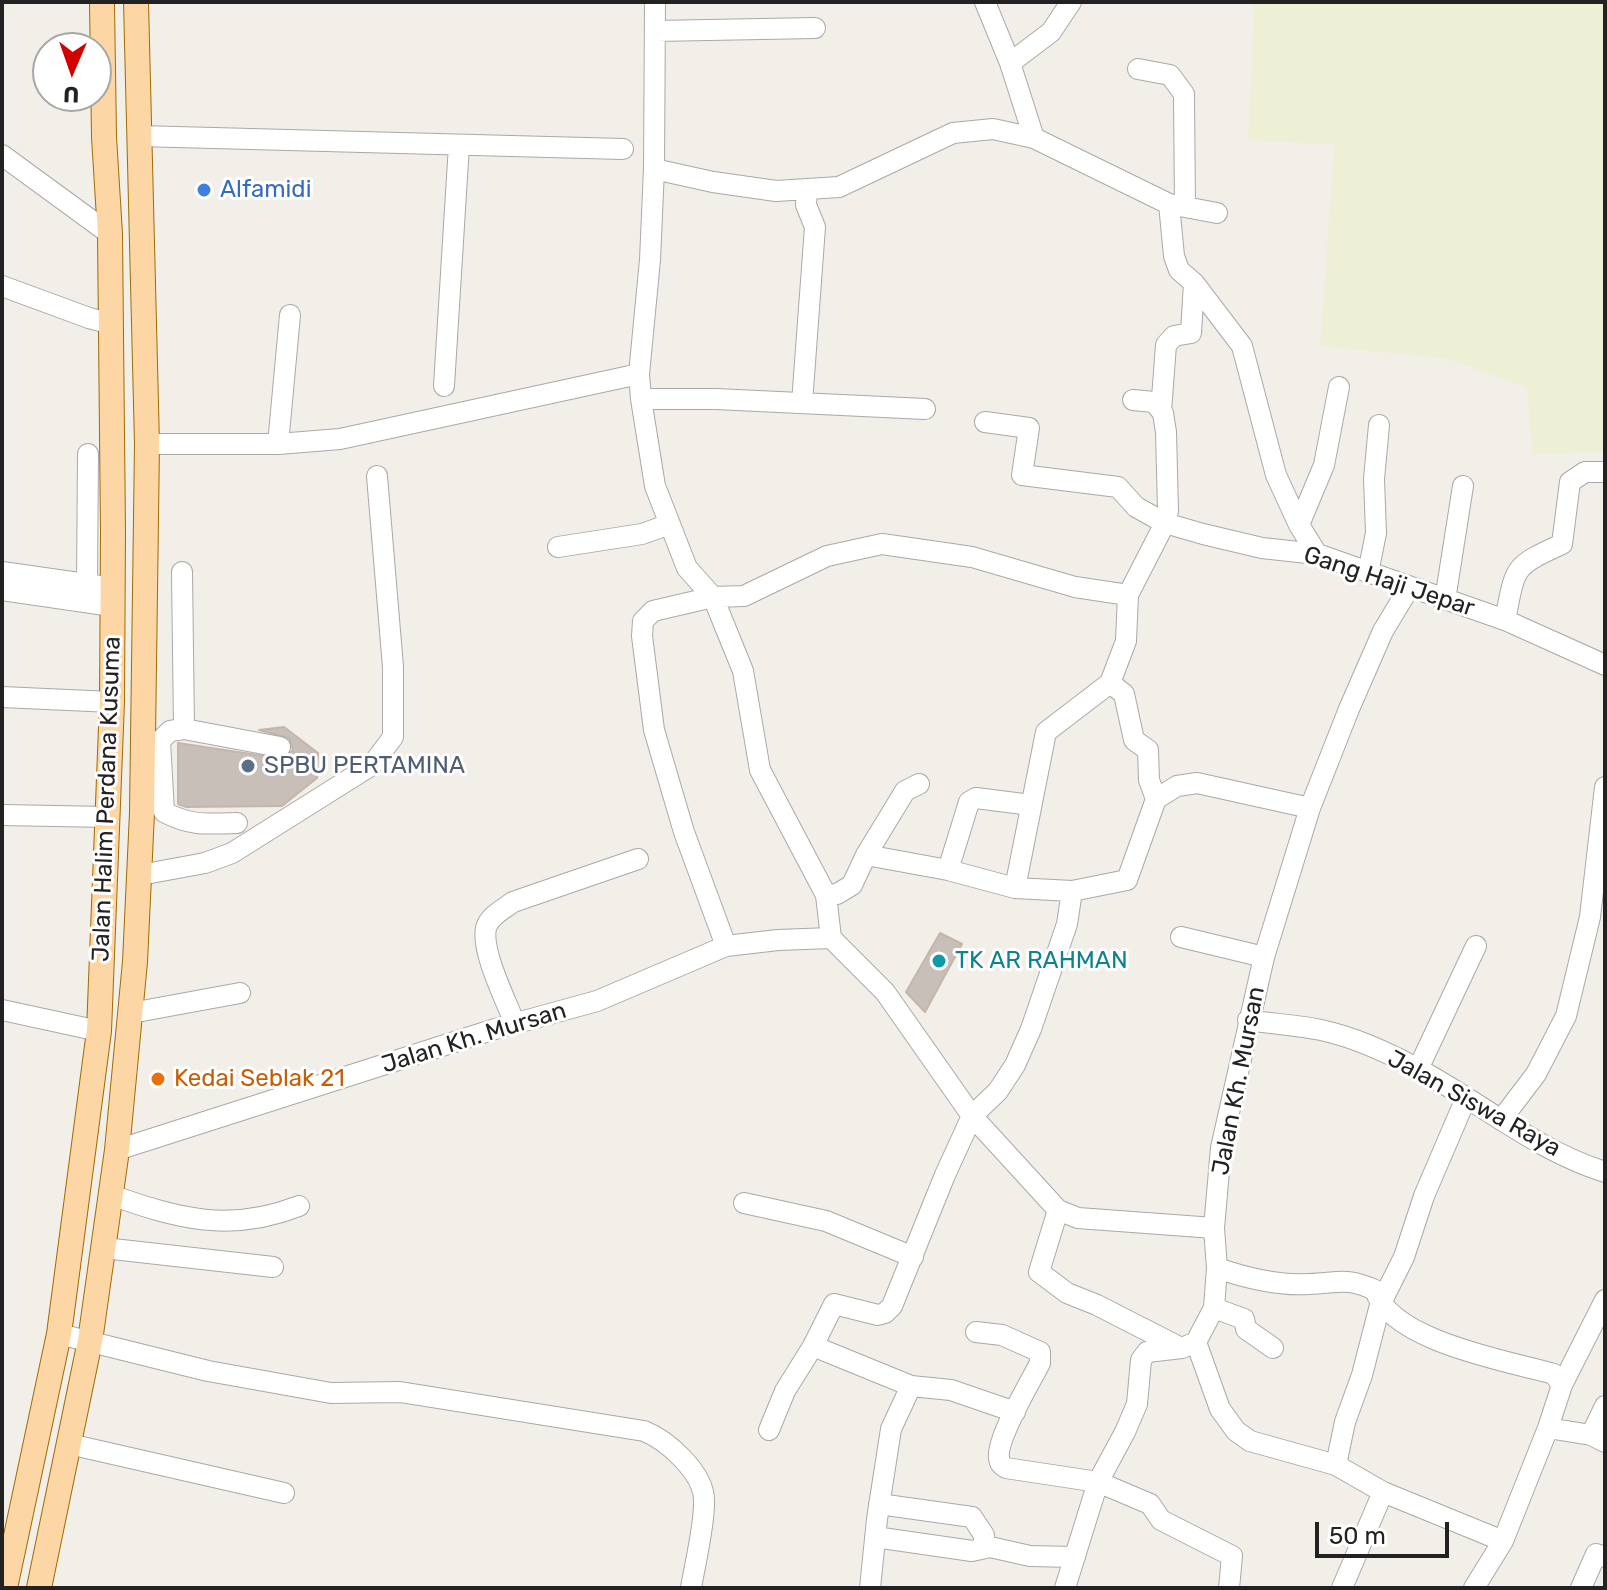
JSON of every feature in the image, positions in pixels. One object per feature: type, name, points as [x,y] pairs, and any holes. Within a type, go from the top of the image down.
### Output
[{"type":"main road","name":"Jalan Halim Perdana Kusuma","points":[[5,1588],[59,1334],[99,1031],[112,702],[113,532],[112,324],[102,2]]},
{"type":"main road","name":"Jalan Halim Perdana Kusuma","points":[[39,1588],[90,1341],[104,1248],[131,1013],[140,875],[153,812],[136,2]]},
{"type":"main road","points":[[104,137],[139,136]]},
{"type":"street","points":[[655,2],[654,169],[650,260],[639,374],[655,486],[687,568],[713,597],[743,671],[760,770],[826,895],[831,938],[885,992],[972,1116],[1058,1210],[1078,1218],[1214,1228]]},
{"type":"street","points":[[985,2],[1010,63],[1034,138]]},
{"type":"street","points":[[1010,63],[1051,32],[1071,2]]},
{"type":"street","points":[[655,31],[815,28]]},
{"type":"street","points":[[1138,69],[1170,75],[1184,94],[1174,256],[1179,270],[1194,283],[1242,346],[1276,475],[1299,525],[1317,554]]},
{"type":"street","points":[[654,169],[776,191],[839,187],[953,133],[993,129],[1034,138],[1177,206],[1217,213]]},
{"type":"street","points":[[139,136],[623,149]]},
{"type":"street","points":[[444,386],[459,145]]},
{"type":"street","points":[[2,155],[110,234]]},
{"type":"street","points":[[802,403],[815,227],[806,205],[807,189]]},
{"type":"street","points":[[1015,888],[1046,732],[1110,683],[1126,641],[1128,595],[1165,523],[1168,511],[1166,432],[1161,411],[1166,345],[1174,336],[1191,333],[1194,283]]},
{"type":"street","points":[[2,286],[112,324]]},
{"type":"street","points":[[278,444],[290,315]]},
{"type":"street","points":[[147,444],[278,444],[355,437],[639,374]]},
{"type":"street","points":[[1299,525],[1324,465],[1339,387]]},
{"type":"street","points":[[641,399],[925,409]]},
{"type":"street","points":[[1133,400],[1154,402],[1161,411]]},
{"type":"street","name":"Gang Haji Jepar","points":[[985,422],[1029,428],[1022,475],[1118,487],[1136,507],[1165,523],[1262,548],[1317,554],[1505,620],[1605,665]]},
{"type":"street","points":[[1368,573],[1376,533],[1374,479],[1379,425]]},
{"type":"street","points":[[87,584],[88,454]]},
{"type":"street","points":[[1505,620],[1514,577],[1524,561],[1562,544],[1570,482],[1585,472],[1605,472]]},
{"type":"street","points":[[140,875],[205,863],[232,853],[372,765],[393,737],[393,667],[377,476]]},
{"type":"street","points":[[88,477],[113,479]]},
{"type":"street","points":[[1445,600],[1463,486]]},
{"type":"street","points":[[558,547],[642,534],[670,524]]},
{"type":"street","points":[[88,530],[113,532]]},
{"type":"street","points":[[726,946],[684,832],[654,730],[642,636],[643,621],[653,611],[713,597],[744,596],[827,556],[882,544],[972,557],[1075,587],[1128,595]]},
{"type":"street","points":[[2,572],[87,584],[112,596]]},
{"type":"street","points":[[182,572],[184,729]]},
{"type":"street","name":"Jalan Kh. Mursan","points":[[1189,1345],[1214,1308],[1217,1268],[1214,1228],[1221,1148],[1264,957],[1310,808],[1383,631],[1409,588]]},
{"type":"street","points":[[2,590],[112,596]]},
{"type":"street","points":[[1110,683],[1124,694],[1134,740],[1148,750],[1149,780],[1156,799]]},
{"type":"street","points":[[2,697],[112,702]]},
{"type":"street","points":[[152,739],[184,729],[280,747]]},
{"type":"street","points":[[866,855],[948,870],[1015,888],[1072,891],[1127,880],[1156,799],[1177,786],[1197,783],[1310,808]]},
{"type":"street","points":[[826,895],[837,894],[852,885],[866,855],[905,791],[919,784]]},
{"type":"street","points":[[1501,1120],[1536,1074],[1566,1016],[1598,921],[1605,787]]},
{"type":"street","points":[[948,870],[969,802],[976,798],[1031,805]]},
{"type":"street","points":[[153,812],[199,825],[237,823]]},
{"type":"street","points":[[2,815],[108,817]]},
{"type":"street","points":[[515,1024],[486,946],[486,925],[496,913],[513,902],[638,859]]},
{"type":"street","points":[[769,1430],[785,1391],[834,1304],[878,1315],[892,1306],[972,1116],[998,1091],[1026,1041],[1067,924],[1072,891]]},
{"type":"street","points":[[1181,937],[1264,957]]},
{"type":"street","name":"Jalan Kh. Mursan","points":[[117,1150],[597,1001],[726,946],[831,938]]},
{"type":"street","points":[[1418,1069],[1476,946]]},
{"type":"street","points":[[131,1013],[240,993]]},
{"type":"street","points":[[2,1010],[99,1031]]},
{"type":"street","name":"Jalan Siswa Raya","points":[[1248,1020],[1323,1031],[1418,1069],[1501,1120],[1583,1165],[1605,1172]]},
{"type":"street","points":[[1336,1465],[1345,1422],[1362,1375],[1380,1305],[1404,1257],[1424,1196],[1466,1098]]},
{"type":"street","points":[[111,1195],[152,1209],[230,1223],[299,1206]]},
{"type":"street","points":[[744,1203],[826,1221],[913,1257]]},
{"type":"street","points":[[1058,1210],[1039,1272],[1067,1293],[1189,1345],[1220,1409],[1236,1431],[1250,1441],[1336,1465],[1383,1492],[1503,1541]]},
{"type":"street","points":[[104,1248],[273,1267]]},
{"type":"street","points":[[1217,1268],[1243,1277],[1279,1282],[1354,1281],[1375,1290],[1380,1305],[1410,1328],[1439,1342],[1554,1374],[1562,1385]]},
{"type":"street","points":[[1474,1588],[1503,1541],[1562,1385],[1605,1300]]},
{"type":"street","points":[[1214,1308],[1244,1319],[1246,1329],[1273,1348]]},
{"type":"street","points":[[976,1332],[1002,1335],[1040,1352],[1040,1363],[1015,1412],[998,1456],[1001,1464],[1006,1468],[1098,1482],[1150,1504],[1161,1520],[1232,1556],[1229,1588]]},
{"type":"street","points":[[59,1334],[208,1371],[331,1393],[400,1392],[644,1431],[657,1436],[695,1474],[705,1498],[691,1588]]},
{"type":"street","points":[[1065,1588],[1098,1482],[1137,1404],[1141,1360],[1147,1352],[1189,1345]]},
{"type":"street","points":[[813,1346],[911,1386],[951,1390],[1015,1412]]},
{"type":"street","points":[[870,1588],[891,1429],[911,1386]]},
{"type":"street","points":[[1548,1428],[1598,1439],[1605,1406]]},
{"type":"street","points":[[69,1444],[284,1493]]},
{"type":"street","points":[[1342,1588],[1383,1492]]},
{"type":"street","points":[[879,1504],[972,1517],[984,1535],[984,1548]]},
{"type":"street","points":[[875,1537],[972,1551],[984,1548],[1030,1556],[1075,1557]]},
{"type":"street","points":[[1581,1588],[1596,1554],[1605,1557]]},
{"type":"green space","points":[[1254,2],[1605,2],[1605,451],[1532,455],[1527,388],[1448,359],[1320,346],[1334,145],[1248,140]]},
{"type":"building","name":"SPBU PERTAMINA","points":[[284,727],[318,753],[317,778],[282,806],[186,807],[178,804],[178,743],[284,759],[293,750],[289,738],[259,730]]},
{"type":"building","name":"TK AR RAHMAN","points":[[940,933],[962,944],[925,1012],[906,992]]},
{"type":"place","name":"Alfamidi","points":[[204,190]]},
{"type":"place","name":"SPBU PERTAMINA","points":[[248,766]]},
{"type":"place","name":"TK AR RAHMAN","points":[[939,961]]},
{"type":"place","name":"Kedai Seblak 21","points":[[158,1079]]}]
